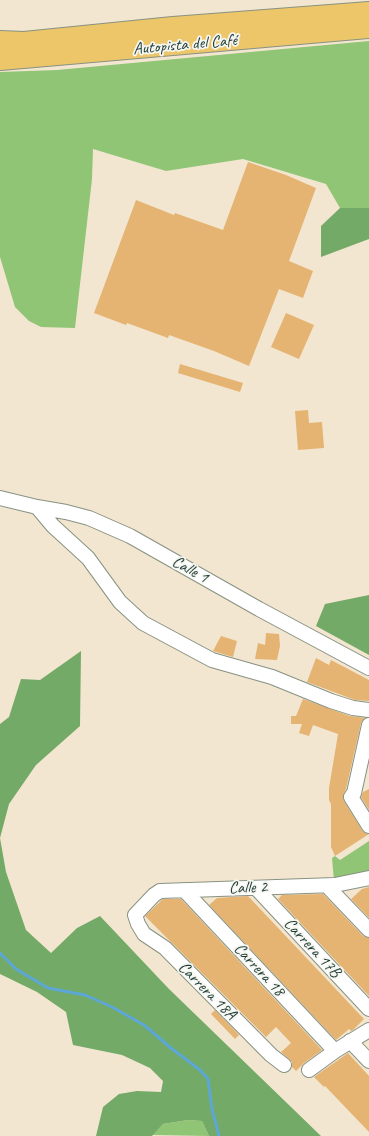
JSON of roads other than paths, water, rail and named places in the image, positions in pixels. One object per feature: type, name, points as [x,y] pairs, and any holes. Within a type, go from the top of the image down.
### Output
[{"type":"highway","name":"Autopista del Café","points":[[0,41],[24,42],[180,27],[369,12]]},
{"type":"highway","name":"Autopista del Café","points":[[0,60],[369,28]]},
{"type":"street","name":"Calle 1","points":[[0,498],[66,512],[109,526],[130,536],[259,609],[369,668]]},
{"type":"street","points":[[37,507],[53,526],[88,558],[120,602],[143,623],[212,660],[272,677],[307,690],[330,701],[353,708],[369,710]]},
{"type":"street","points":[[369,726],[354,793],[351,797],[369,826]]},
{"type":"street","name":"Calle 2","points":[[135,915],[154,895],[160,892],[327,886],[369,878]]},
{"type":"street","points":[[327,886],[369,930]]},
{"type":"street","name":"Carrera 17B","points":[[256,888],[369,1009]]},
{"type":"street","name":"Carrera 18","points":[[184,890],[335,1051]]},
{"type":"street","name":"Carrera 18A","points":[[135,915],[144,934],[165,948],[271,1055],[284,1065]]},
{"type":"street","points":[[309,1070],[335,1051],[369,1030]]},
{"type":"street","points":[[350,1041],[369,1061]]},
{"type":"waterway","points":[[0,953],[16,969],[48,988],[85,995],[112,1007],[144,1025],[200,1070],[208,1079],[212,1109],[219,1136]]}]
